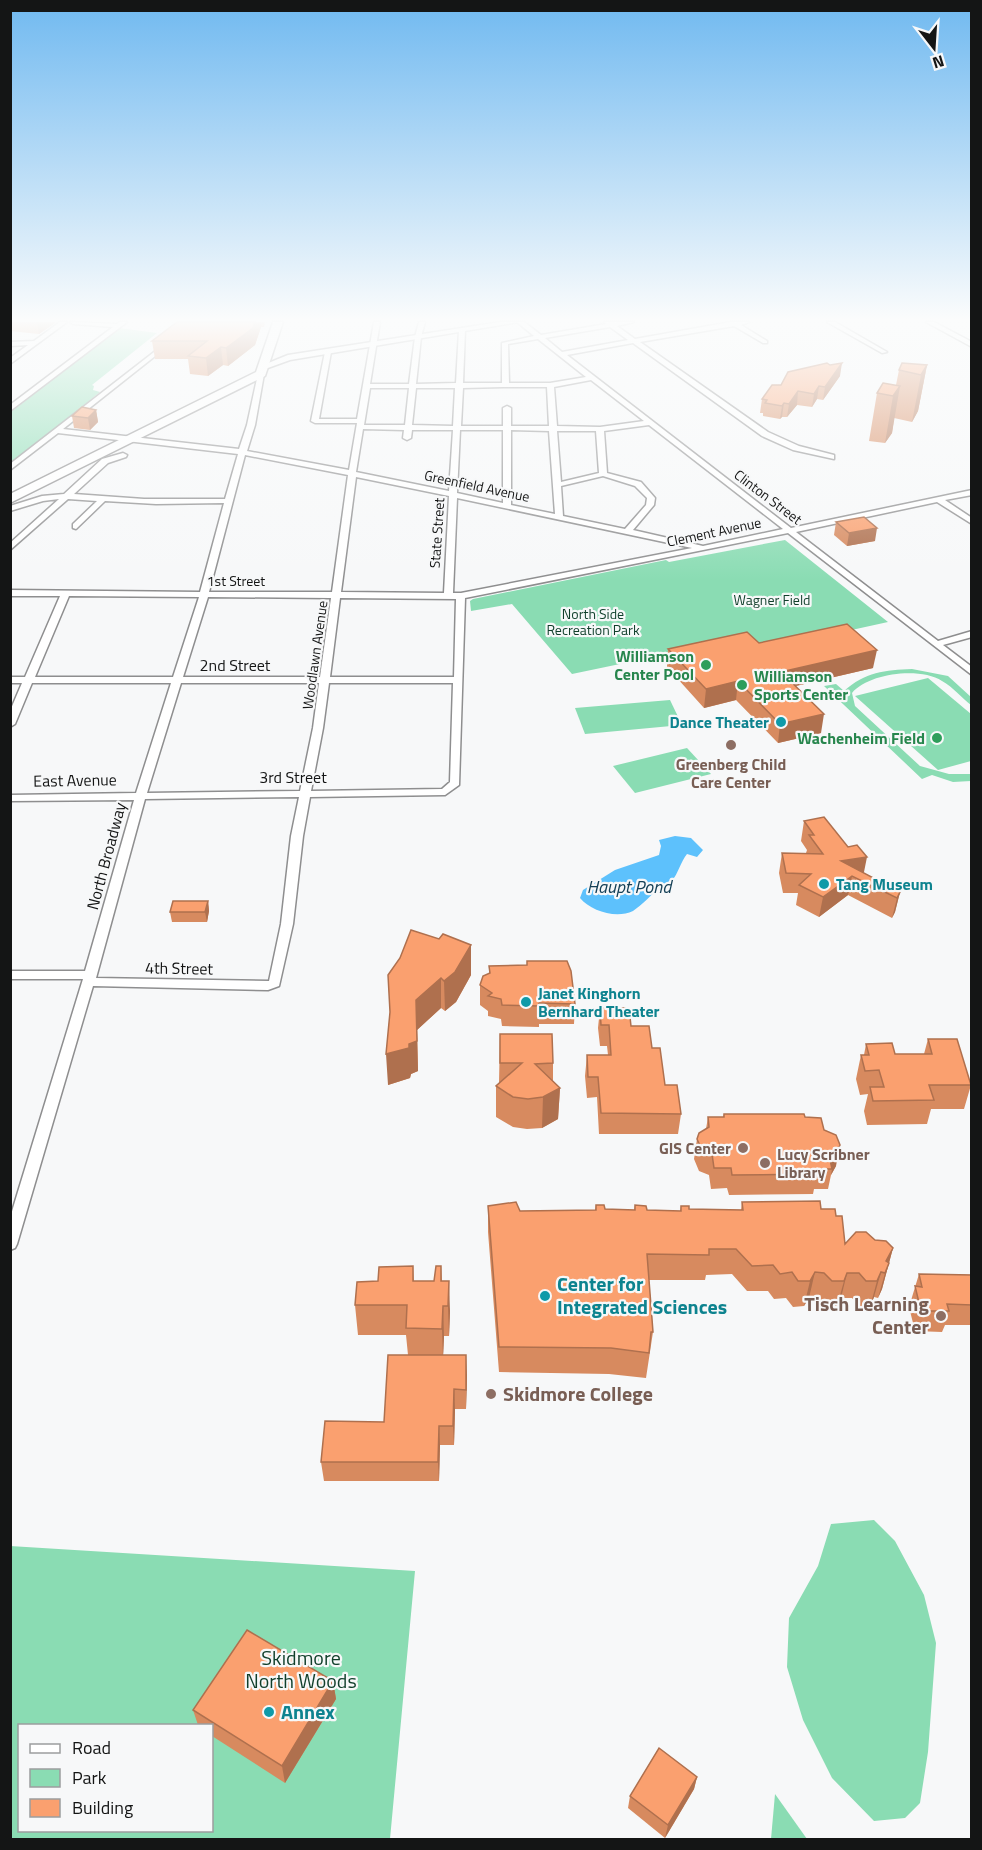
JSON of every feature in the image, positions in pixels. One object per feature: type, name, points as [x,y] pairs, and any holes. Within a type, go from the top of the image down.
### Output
[{"type":"highway","points":[[10,499],[187,408]]},
{"type":"highway","points":[[10,491],[124,440]]},
{"type":"street","points":[[10,468],[86,408]]},
{"type":"street","name":"North Broadway","points":[[10,1244],[90,978],[141,795],[204,595],[254,408]]},
{"type":"street","points":[[318,408],[315,422],[409,428],[600,429],[649,423]]},
{"type":"street","name":"Woodlawn Avenue","points":[[268,986],[275,983],[287,924],[297,836],[318,728],[364,408]]},
{"type":"street","points":[[408,438],[411,408]]},
{"type":"street","name":"State Street","points":[[448,595],[458,408]]},
{"type":"street","points":[[507,408],[507,506]]},
{"type":"street","points":[[552,408],[559,516]]},
{"type":"street","name":"Clinton Street","points":[[630,408],[972,672]]},
{"type":"street","points":[[729,408],[765,434],[796,448],[831,457]]},
{"type":"street","points":[[600,429],[603,474]]},
{"type":"street","name":"Greenfield Avenue","points":[[57,431],[242,452],[353,473],[706,548]]},
{"type":"street","points":[[10,548],[105,461],[123,455]]},
{"type":"street","points":[[556,485],[603,474],[638,484],[651,498],[650,505],[628,531]]},
{"type":"street","name":"Clement Avenue","points":[[461,596],[706,548],[972,492]]},
{"type":"street","points":[[10,509],[42,497],[67,495],[134,501],[228,501]]},
{"type":"street","points":[[76,526],[103,499]]},
{"type":"street","points":[[938,499],[972,522]]},
{"type":"street","name":"1st Street","points":[[10,593],[461,596]]},
{"type":"street","points":[[10,724],[65,594]]},
{"type":"street","points":[[459,680],[461,596]]},
{"type":"street","points":[[937,644],[972,634]]},
{"type":"street","name":"2nd Street","points":[[10,680],[459,680]]},
{"type":"street","name":"3rd Street","points":[[141,795],[445,792],[455,783],[459,680]]},
{"type":"street","name":"East Avenue","points":[[10,798],[141,795]]},
{"type":"street","name":"4th Street","points":[[10,975],[268,986]]},
{"type":"green space","points":[[16,408],[80,408],[11,465],[11,412]]},
{"type":"green space","points":[[785,540],[888,622],[847,631],[757,661],[735,640],[572,674],[512,604],[471,611],[470,601],[473,599],[666,560],[669,562]]},
{"type":"green space","points":[[912,669],[948,676],[971,697],[971,705],[942,681],[921,674],[908,673],[882,677],[860,686],[852,693],[855,706],[920,766],[949,774],[971,774],[971,781],[953,782],[932,775],[922,779],[824,686],[836,684],[844,691],[876,673]]},
{"type":"green space","name":"Wachenheim Field","points":[[928,678],[971,714],[971,761],[938,770],[855,696]]},
{"type":"green space","points":[[670,700],[682,725],[585,734],[575,708]]},
{"type":"green space","points":[[687,748],[711,774],[635,793],[613,766]]},
{"type":"green space","points":[[874,1520],[895,1541],[924,1595],[936,1643],[928,1752],[920,1803],[905,1818],[874,1821],[832,1778],[803,1720],[787,1667],[789,1618],[818,1566],[831,1524]]},
{"type":"green space","name":"Skidmore North Woods","points":[[10,1546],[415,1571],[390,1839],[11,1839]]},
{"type":"green space","points":[[775,1794],[807,1839],[771,1839]]},
{"type":"water","name":"Haupt Pond","points":[[675,836],[691,838],[703,850],[697,857],[687,854],[673,879],[661,886],[633,911],[612,914],[591,907],[580,898],[583,890],[615,870],[659,855],[661,846],[659,840]]},
{"type":"building","points":[[81,408],[96,410],[88,418],[72,416]]},
{"type":"building","points":[[864,517],[877,528],[849,533],[836,522]]},
{"type":"building","points":[[847,624],[877,650],[781,672],[824,714],[780,724],[738,681],[706,689],[668,649],[747,632],[759,643]]},
{"type":"building","points":[[824,817],[848,847],[857,845],[867,857],[841,861],[900,892],[897,898],[852,876],[823,897],[799,885],[811,874],[786,873],[782,853],[823,854],[809,835],[814,835],[804,821]]},
{"type":"building","points":[[173,901],[208,901],[205,912],[170,912]]},
{"type":"building","points":[[411,930],[439,939],[443,934],[471,945],[455,972],[444,981],[441,978],[416,1000],[417,1041],[409,1044],[409,1048],[386,1054],[390,1012],[388,975],[400,958]]},
{"type":"building","points":[[527,961],[567,961],[571,971],[575,1004],[502,1005],[501,999],[488,996],[492,993],[480,985],[483,976],[490,973],[489,966],[527,965]]},
{"type":"building","points":[[600,1008],[629,1008],[631,1026],[649,1026],[652,1048],[660,1048],[665,1085],[677,1085],[681,1114],[601,1113],[598,1077],[588,1077],[587,1055],[611,1055],[609,1025],[601,1025]]},
{"type":"building","points":[[500,1034],[552,1034],[553,1063],[535,1064],[560,1088],[543,1097],[528,1099],[513,1097],[496,1086],[522,1063],[500,1063]]},
{"type":"building","points":[[928,1039],[957,1039],[971,1085],[929,1085],[934,1100],[873,1101],[870,1087],[884,1087],[879,1070],[865,1071],[861,1055],[869,1055],[866,1044],[892,1043],[895,1054],[932,1054]]},
{"type":"building","name":"Lucy Scribner Library","points":[[724,1114],[804,1114],[805,1117],[821,1118],[824,1130],[836,1135],[840,1145],[836,1154],[829,1155],[832,1169],[817,1169],[818,1174],[732,1175],[731,1168],[714,1168],[712,1154],[702,1150],[697,1139],[699,1133],[709,1127],[708,1117],[724,1117]]},
{"type":"building","points":[[820,1201],[821,1209],[835,1209],[836,1216],[842,1216],[845,1244],[856,1232],[866,1232],[875,1240],[886,1241],[893,1248],[886,1261],[889,1263],[885,1273],[881,1272],[877,1281],[866,1281],[859,1273],[847,1273],[844,1281],[832,1281],[824,1273],[815,1272],[810,1281],[798,1281],[792,1272],[780,1274],[773,1265],[752,1266],[736,1249],[709,1249],[709,1255],[647,1254],[653,1332],[651,1332],[649,1353],[611,1348],[499,1347],[488,1206],[516,1202],[520,1211],[596,1210],[596,1205],[604,1205],[605,1209],[635,1210],[635,1205],[646,1206],[647,1210],[681,1211],[681,1206],[689,1206],[689,1209],[743,1210],[742,1202]]},
{"type":"building","points":[[413,1266],[413,1281],[434,1281],[436,1266],[441,1266],[441,1281],[449,1281],[448,1306],[443,1306],[442,1329],[406,1328],[407,1305],[355,1305],[357,1282],[378,1281],[379,1267]]},
{"type":"building","points":[[919,1274],[972,1275],[972,1305],[947,1304],[949,1311],[921,1311],[915,1286],[922,1287]]},
{"type":"building","points":[[388,1355],[466,1355],[466,1390],[454,1389],[453,1426],[439,1426],[438,1462],[321,1462],[325,1421],[384,1422]]},
{"type":"building","name":"Annex","points":[[247,1630],[333,1681],[282,1766],[193,1710]]},
{"type":"building","points":[[659,1748],[697,1777],[668,1825],[630,1796]]},
{"type":"place","name":"Williamson Center Pool","points":[[706,665]]},
{"type":"place","name":"Williamson Sports Center","points":[[742,685]]},
{"type":"place","name":"Dance Theater","points":[[781,722]]},
{"type":"place","name":"Wachenheim Field","points":[[937,738]]},
{"type":"place","name":"Greenberg Child Care Center","points":[[731,745]]},
{"type":"place","name":"Tang Museum","points":[[824,884]]},
{"type":"place","name":"Janet Kinghorn Bernhard Theater","points":[[526,1002]]},
{"type":"place","name":"GIS Center","points":[[743,1148]]},
{"type":"place","name":"Lucy Scribner Library","points":[[765,1163]]},
{"type":"place","name":"Center for Integrated Sciences","points":[[545,1296]]},
{"type":"place","name":"Tisch Learning Center","points":[[941,1316]]},
{"type":"place","name":"Skidmore College","points":[[491,1394]]},
{"type":"place","name":"Annex","points":[[269,1712]]},
{"type":"park label","name":"Wagner Field","points":[[772,600]]},
{"type":"park label","name":"North Side Recreation Park","points":[[593,622]]}]
